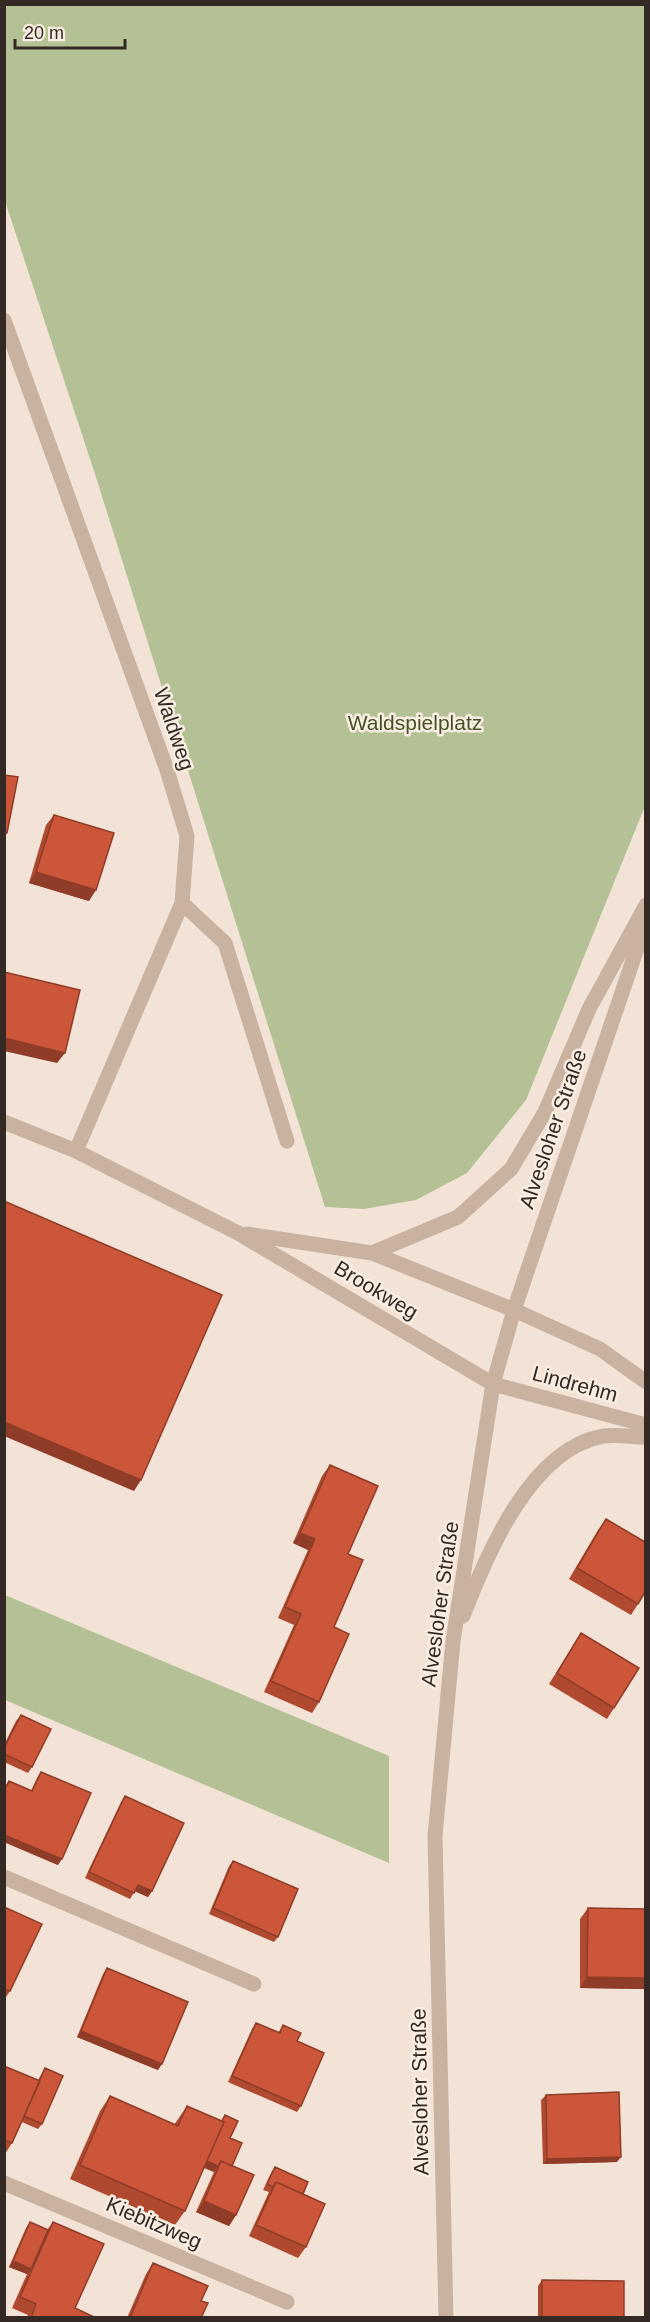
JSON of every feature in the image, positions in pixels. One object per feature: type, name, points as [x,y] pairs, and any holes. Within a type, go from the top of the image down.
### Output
[{"type":"street","name":"Waldweg","points":[[4,320],[167,770],[187,836],[182,903],[76,1151]]},
{"type":"street","points":[[182,903],[225,943],[287,1141]]},
{"type":"street","points":[[372,1254],[458,1217],[511,1169],[545,1112],[589,1009],[645,905]]},
{"type":"street","name":"Alvesloher Straße","points":[[446,2318],[435,1836],[453,1641],[493,1383],[514,1310],[645,922]]},
{"type":"street","name":"Brookweg","points":[[4,1122],[76,1151],[238,1233],[493,1383]]},
{"type":"street","name":"Brookweg","points":[[238,1233],[372,1254],[514,1310]]},
{"type":"street","name":"Lindrehm","points":[[514,1310],[600,1349],[645,1382]]},
{"type":"street","name":"Lindrehm","points":[[493,1383],[645,1425]]},
{"type":"street","points":[[453,1641],[485,1561],[522,1496],[536,1478],[562,1455],[593,1440],[614,1436],[645,1437]]},
{"type":"street","points":[[4,1877],[254,1984]]},
{"type":"street","name":"Kiebitzweg","points":[[4,2183],[287,2302]]},
{"type":"green space","name":"Waldspielplatz","points":[[4,5],[645,5],[645,806],[526,1100],[467,1173],[416,1200],[364,1209],[325,1207],[95,474],[5,201]]},
{"type":"green space","points":[[5,1595],[389,1756],[389,1863],[5,1700]]},
{"type":"building","points":[[4,775],[18,777],[7,833],[4,833]]},
{"type":"building","points":[[54,815],[114,833],[96,890],[36,872]]},
{"type":"building","points":[[4,972],[80,990],[65,1053],[4,1038]]},
{"type":"building","points":[[4,1201],[222,1295],[141,1480],[4,1422]]},
{"type":"building","points":[[330,1465],[378,1486],[348,1554],[363,1560],[334,1627],[349,1634],[319,1702],[271,1681],[301,1614],[285,1607],[315,1539],[300,1533]]},
{"type":"building","points":[[606,1519],[645,1542],[645,1592],[638,1604],[577,1568]]},
{"type":"building","points":[[581,1633],[639,1668],[614,1708],[557,1673]]},
{"type":"building","points":[[21,1715],[51,1729],[32,1767],[4,1754],[4,1748]]},
{"type":"building","points":[[41,1772],[91,1793],[62,1859],[4,1835],[4,1791],[9,1781],[32,1791]]},
{"type":"building","points":[[125,1796],[184,1823],[152,1891],[138,1885],[134,1893],[89,1872]]},
{"type":"building","points":[[233,1861],[298,1889],[278,1937],[213,1908]]},
{"type":"building","points":[[4,1907],[42,1924],[10,1991],[4,1989]]},
{"type":"building","points":[[588,1908],[645,1909],[645,1978],[587,1977]]},
{"type":"building","points":[[107,1968],[188,2002],[162,2064],[81,2031]]},
{"type":"building","points":[[256,2023],[280,2033],[283,2025],[301,2033],[297,2041],[324,2053],[301,2106],[232,2076]]},
{"type":"building","points":[[4,2066],[40,2081],[12,2143],[4,2140]]},
{"type":"building","points":[[45,2068],[63,2076],[42,2124],[24,2116]]},
{"type":"building","points":[[619,2092],[621,2157],[547,2159],[546,2095]]},
{"type":"building","points":[[110,2096],[178,2126],[187,2106],[224,2122],[185,2211],[80,2165]]},
{"type":"building","points":[[225,2115],[238,2121],[230,2138],[242,2143],[232,2166],[221,2161],[218,2166],[207,2161]]},
{"type":"building","points":[[221,2161],[254,2175],[236,2215],[204,2201]]},
{"type":"building","points":[[275,2167],[308,2182],[303,2194],[276,2182],[273,2187],[267,2184]]},
{"type":"building","points":[[276,2182],[325,2204],[306,2247],[256,2225]]},
{"type":"building","points":[[30,2222],[48,2230],[31,2269],[13,2261]]},
{"type":"building","points":[[53,2222],[104,2244],[75,2308],[96,2318],[31,2318],[36,2304],[20,2297]]},
{"type":"building","points":[[153,2263],[208,2286],[201,2301],[208,2303],[201,2318],[130,2318]]},
{"type":"building","points":[[542,2280],[624,2281],[624,2318],[542,2318]]}]
